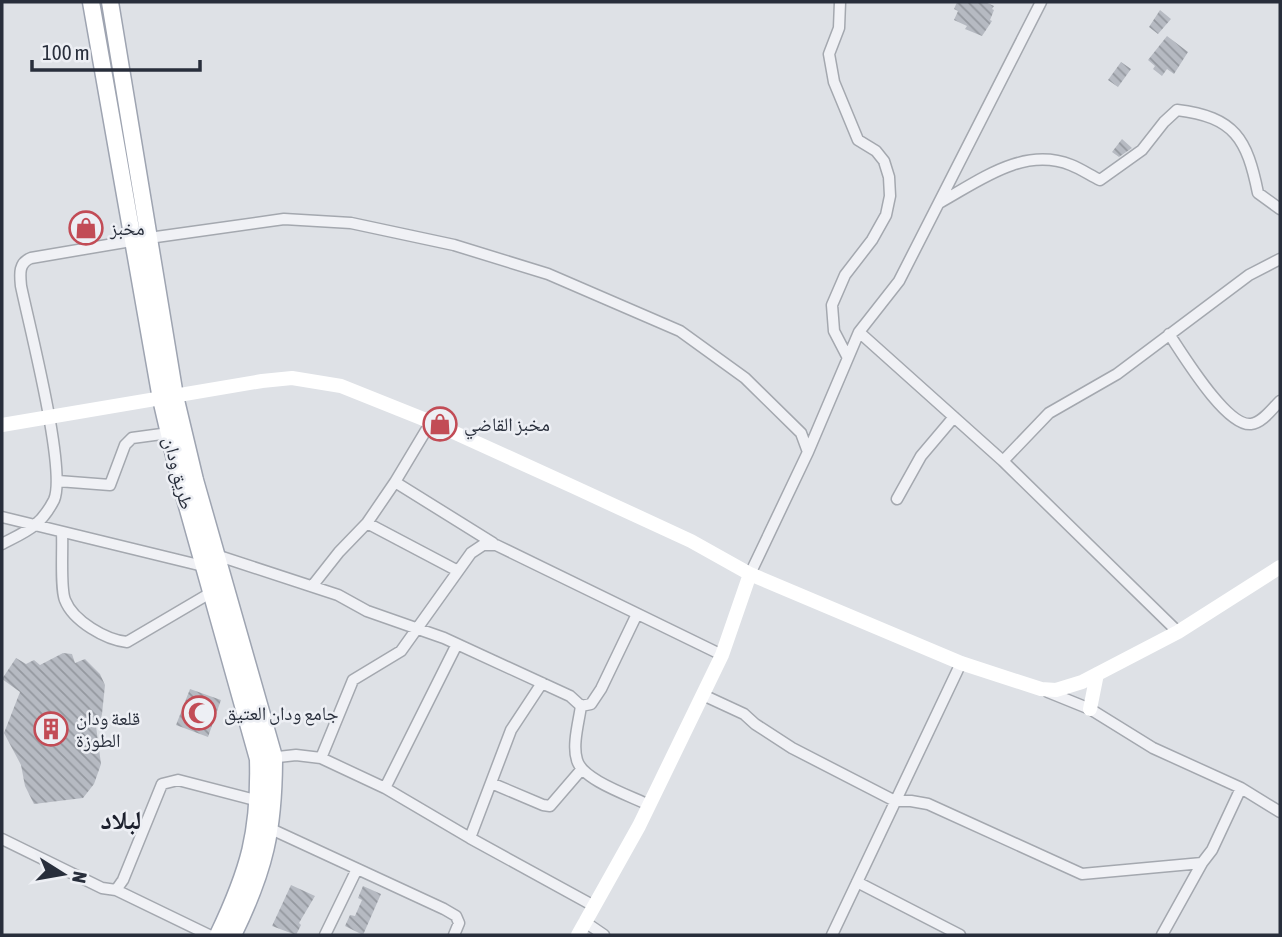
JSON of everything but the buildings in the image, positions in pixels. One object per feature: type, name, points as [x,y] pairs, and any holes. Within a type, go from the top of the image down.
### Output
[{"type":"main road","name":"طريق ودان","points":[[91,2],[141,240],[168,397],[209,561],[212,592],[266,758],[253,845],[242,880],[218,935]]},
{"type":"main road","name":"طريق ودان","points":[[110,2],[141,240]]},
{"type":"main road","name":"طريق ودان","points":[[168,397],[169,433],[266,758],[274,800],[267,848],[251,898],[233,935]]},
{"type":"street","points":[[840,2],[839,28],[829,54],[834,82],[858,140],[876,151],[884,161],[889,177],[890,196],[887,215],[845,275],[832,305],[834,331],[848,358]]},
{"type":"street","points":[[604,935],[582,929],[649,805],[722,655],[750,574],[808,452],[859,332],[899,281],[1041,2]]},
{"type":"street","points":[[938,203],[1010,165],[1040,158],[1070,164],[1100,180],[1142,150],[1177,110],[1195,113],[1227,126],[1235,133],[1243,141],[1252,163],[1258,193],[1280,209]]},
{"type":"street","points":[[2,544],[36,527],[54,498],[58,481],[49,417],[21,286],[20,271],[23,264],[31,258],[284,219],[351,223],[454,245],[548,274],[680,331],[745,378],[802,433],[808,452]]},
{"type":"street","points":[[1003,461],[1049,413],[1117,374],[1249,275],[1280,259]]},
{"type":"street","points":[[859,332],[1003,461],[1178,632]]},
{"type":"street","points":[[1169,334],[1202,384],[1235,419],[1254,424],[1280,401]]},
{"type":"street","points":[[2,425],[262,381],[292,378],[341,386],[431,422],[691,541],[750,574],[961,663],[1041,689],[1090,709],[1153,748],[1241,788],[1280,812]]},
{"type":"street","points":[[897,499],[920,456],[954,417]]},
{"type":"street","points":[[313,585],[367,523],[396,482],[431,422]]},
{"type":"street","points":[[58,481],[110,485],[125,445],[132,438],[169,433]]},
{"type":"street","points":[[396,482],[496,545],[722,655]]},
{"type":"street","points":[[2,517],[62,533],[209,561],[313,585],[368,611],[457,643],[570,696],[582,706]]},
{"type":"street","points":[[367,523],[458,571]]},
{"type":"street","points":[[62,533],[65,599],[75,614],[113,641],[127,642],[212,592]]},
{"type":"street","points":[[321,758],[353,680],[401,651],[471,553],[483,545],[496,545]]},
{"type":"street","points":[[1041,689],[1071,687],[1097,674],[1178,632],[1280,567]]},
{"type":"street","points":[[582,706],[591,704],[601,689],[637,614]]},
{"type":"street","points":[[385,788],[457,643]]},
{"type":"street","points":[[832,935],[961,663]]},
{"type":"street","points":[[1090,709],[1097,674]]},
{"type":"street","points":[[470,838],[511,730],[542,682]]},
{"type":"street","points":[[703,695],[744,714],[792,748],[894,801],[928,804],[1082,874],[1202,863]]},
{"type":"street","points":[[582,706],[576,758],[581,770],[649,805]]},
{"type":"street","points":[[266,758],[296,755],[321,758],[385,788],[594,906]]},
{"type":"street","points":[[491,783],[550,806],[581,770]]},
{"type":"street","points":[[116,890],[123,880],[162,784],[178,780],[259,801]]},
{"type":"street","points":[[1162,935],[1212,849],[1241,788]]},
{"type":"street","points":[[271,829],[456,916],[459,923],[454,935]]},
{"type":"street","points":[[2,839],[102,888],[116,890],[209,935]]},
{"type":"street","points":[[325,935],[357,869]]},
{"type":"street","points":[[857,882],[960,935]]},
{"type":"place","name":"مخبز","points":[[86,228]]},
{"type":"place","name":"مخبز القاضي","points":[[440,424]]},
{"type":"place","name":"جامع ودان العتيق","points":[[199,713]]},
{"type":"place","name":"قلعة ودان الطوزة","points":[[51,729]]},
{"type":"district","name":"لبلاد","points":[[121,820]]}]
